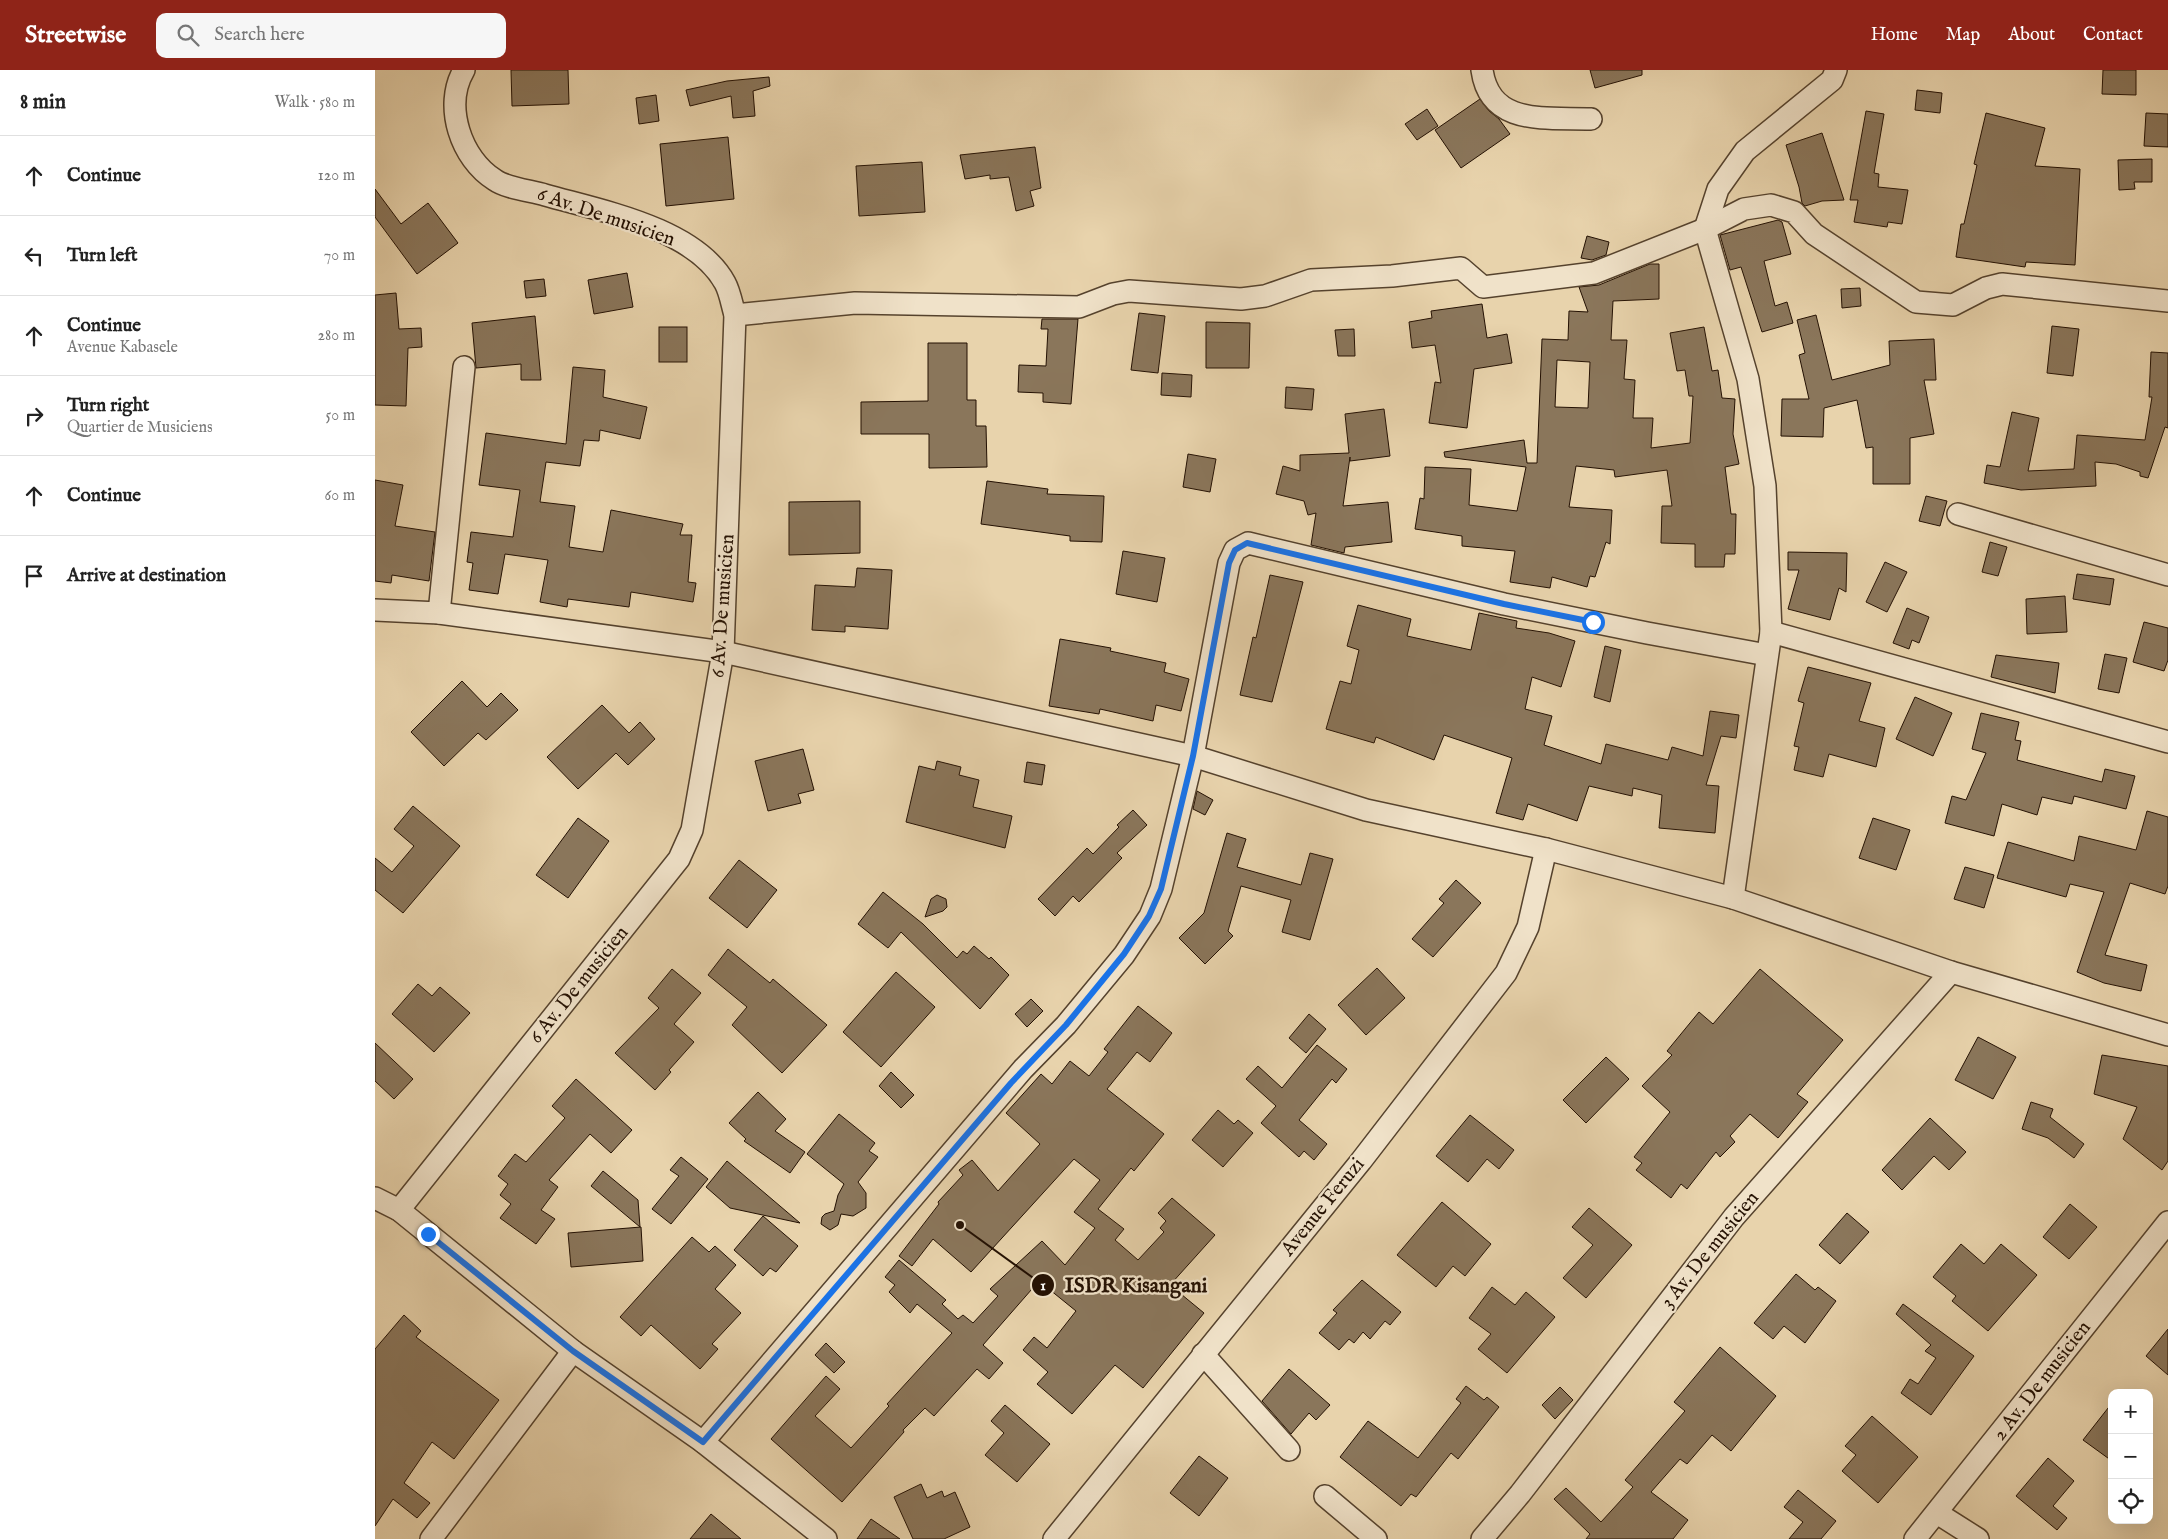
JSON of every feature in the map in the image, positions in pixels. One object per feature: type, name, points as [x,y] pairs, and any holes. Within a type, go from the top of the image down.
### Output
[{"type":"street","name":"6 Av. De musicien","points":[[399,1210],[679,859],[692,830],[723,652],[735,315],[726,284],[714,267],[699,252],[679,240],[602,211],[496,181],[477,165],[464,144],[455,121],[455,95],[464,70]]},
{"type":"street","points":[[1482,70],[1488,89],[1498,104],[1515,115],[1591,119]]},
{"type":"street","points":[[1733,898],[1771,632],[1765,486],[1748,379],[1705,229],[1719,189],[1745,151],[1756,140],[1832,80],[1837,70]]},
{"type":"street","points":[[735,315],[855,303],[1079,307],[1113,294],[1129,292],[1241,299],[1265,296],[1311,280],[1392,276],[1461,268],[1483,287],[1594,273],[1705,229],[1744,209],[1771,205],[1794,212],[1814,234],[1917,302],[1953,305],[1986,288],[2002,284],[2168,301]]},
{"type":"street","points":[[439,613],[464,367]]},
{"type":"street","points":[[1958,514],[2168,575]]},
{"type":"street","points":[[703,1442],[1023,1069],[1066,1025],[1124,954],[1149,916],[1161,889],[1193,756],[1229,563],[1235,550],[1247,543],[1504,604],[1767,655]]},
{"type":"street","points":[[375,610],[439,613],[723,652],[1193,756],[1366,810],[1547,849],[1733,898],[1951,972],[2168,1034]]},
{"type":"street","points":[[1771,632],[2168,742]]},
{"type":"street","name":"Avenue Feruzi","points":[[1054,1539],[1361,1161],[1506,973],[1528,927],[1547,849]]},
{"type":"street","name":"3 Av. De musicien","points":[[1482,1539],[1520,1494],[1734,1217],[1951,972]]},
{"type":"street","points":[[375,1198],[399,1210],[573,1351],[703,1442],[826,1539]]},
{"type":"street","name":"2 Av. De musicien","points":[[1915,1539],[2168,1222]]},
{"type":"street","points":[[431,1539],[573,1351]]},
{"type":"street","points":[[1203,1354],[1289,1450]]},
{"type":"street","points":[[1325,1496],[1376,1539]]},
{"type":"street","points":[[1937,1513],[1977,1539]]},
{"type":"building","points":[[511,70],[568,70],[569,104],[512,106]]},
{"type":"building","points":[[1590,70],[1642,70],[1642,75],[1595,88]]},
{"type":"building","points":[[2103,70],[2136,70],[2136,95],[2102,94]]},
{"type":"building","points":[[769,77],[770,86],[753,91],[755,116],[733,118],[731,96],[690,106],[686,90],[727,81]]},
{"type":"building","points":[[1917,90],[1942,93],[1940,113],[1915,110]]},
{"type":"building","points":[[656,95],[659,121],[639,124],[636,98]]},
{"type":"building","points":[[1480,99],[1510,134],[1461,168],[1435,130]]},
{"type":"building","points":[[1427,109],[1438,126],[1417,140],[1405,124]]},
{"type":"building","points":[[1866,111],[1884,114],[1874,173],[1879,174],[1878,187],[1908,190],[1902,224],[1888,222],[1887,227],[1854,222],[1858,200],[1850,200]]},
{"type":"building","points":[[1986,113],[2045,128],[2035,166],[2080,169],[2075,265],[2026,262],[2025,267],[1956,257],[1961,224],[1964,224],[1977,165],[1974,164]]},
{"type":"building","points":[[2146,113],[2168,114],[2168,147],[2144,146]]},
{"type":"building","points":[[1822,133],[1844,200],[1822,201],[1805,206],[1802,203],[1786,145]]},
{"type":"building","points":[[728,137],[734,199],[666,206],[660,144]]},
{"type":"building","points":[[1035,147],[1041,188],[1030,191],[1034,206],[1016,211],[1009,177],[990,179],[990,175],[965,179],[960,155]]},
{"type":"building","points":[[2152,159],[2152,182],[2134,182],[2135,189],[2119,190],[2118,160]]},
{"type":"building","points":[[922,162],[925,212],[859,216],[856,166]]},
{"type":"building","points":[[375,189],[401,224],[428,203],[458,243],[417,274],[375,217]]},
{"type":"building","points":[[1778,220],[1782,222],[1791,254],[1764,261],[1775,306],[1787,302],[1793,323],[1762,332],[1741,267],[1730,270],[1720,235]]},
{"type":"building","points":[[1587,236],[1609,242],[1606,255],[1592,260],[1581,258]]},
{"type":"building","points":[[1650,264],[1659,264],[1659,299],[1613,301],[1611,340],[1627,340],[1624,379],[1635,380],[1633,418],[1653,418],[1651,448],[1690,443],[1693,396],[1689,396],[1685,370],[1677,371],[1670,333],[1704,327],[1712,371],[1718,370],[1722,398],[1735,399],[1733,434],[1739,464],[1725,467],[1731,514],[1736,514],[1735,554],[1725,554],[1724,567],[1695,567],[1695,544],[1661,543],[1662,506],[1672,506],[1667,470],[1615,477],[1614,470],[1576,466],[1569,507],[1612,510],[1610,544],[1606,542],[1595,577],[1590,576],[1587,587],[1552,577],[1550,588],[1510,582],[1515,551],[1462,546],[1462,536],[1415,529],[1420,498],[1424,499],[1425,467],[1471,469],[1469,505],[1517,511],[1526,467],[1445,457],[1444,452],[1524,440],[1527,463],[1537,463],[1542,339],[1568,340],[1569,311],[1588,312],[1579,287],[1599,285]],"holes":[[[1557,360],[1590,362],[1588,408],[1555,407]]]},
{"type":"building","points":[[627,273],[633,307],[594,314],[588,280]]},
{"type":"building","points":[[544,279],[546,296],[526,298],[524,281]]},
{"type":"building","points":[[1860,288],[1861,306],[1842,308],[1841,289]]},
{"type":"building","points":[[396,293],[399,329],[421,328],[422,347],[408,348],[406,406],[375,405],[375,295]]},
{"type":"building","points":[[1482,304],[1487,338],[1507,334],[1512,363],[1474,369],[1467,428],[1429,423],[1435,382],[1441,383],[1435,345],[1412,348],[1409,322],[1432,318],[1431,311]]},
{"type":"building","points":[[1139,313],[1165,316],[1158,373],[1131,370]]},
{"type":"building","points":[[1816,315],[1832,380],[1890,365],[1889,341],[1934,339],[1936,380],[1924,380],[1934,434],[1910,438],[1910,484],[1873,484],[1873,447],[1866,448],[1857,400],[1824,408],[1823,437],[1781,436],[1782,399],[1809,399],[1799,355],[1805,353],[1797,320]]},
{"type":"building","points":[[535,316],[541,380],[521,380],[521,364],[476,368],[472,323]]},
{"type":"building","points":[[1042,319],[1078,319],[1071,404],[1043,402],[1043,393],[1018,392],[1019,365],[1046,366],[1048,329],[1041,329]]},
{"type":"building","points":[[1206,322],[1250,323],[1249,368],[1206,368]]},
{"type":"building","points":[[2052,326],[2079,329],[2073,376],[2047,373]]},
{"type":"building","points":[[659,327],[687,327],[687,362],[659,362]]},
{"type":"building","points":[[1354,329],[1355,356],[1338,356],[1335,330]]},
{"type":"building","points":[[928,343],[967,343],[967,400],[976,400],[976,426],[986,426],[987,467],[929,468],[929,434],[861,434],[861,402],[928,401]]},
{"type":"building","points":[[2151,352],[2168,353],[2168,428],[2165,427],[2148,478],[2140,476],[2140,472],[2116,464],[2095,462],[2096,486],[2021,490],[1984,483],[1987,465],[2000,467],[2012,412],[2039,418],[2028,471],[2074,469],[2077,435],[2145,440],[2152,397],[2149,397]]},
{"type":"building","points":[[573,367],[605,370],[603,397],[647,407],[640,439],[600,430],[599,441],[584,440],[580,466],[546,462],[540,502],[575,506],[569,547],[603,552],[611,510],[683,524],[680,535],[692,535],[688,582],[696,583],[693,602],[631,592],[629,607],[568,599],[567,607],[540,602],[548,560],[505,554],[498,594],[469,590],[473,563],[467,562],[471,532],[513,537],[520,490],[479,485],[486,433],[566,444]]},
{"type":"building","points":[[1162,373],[1192,375],[1191,397],[1161,395]]},
{"type":"building","points":[[1286,387],[1314,389],[1312,410],[1285,408]]},
{"type":"building","points":[[1384,409],[1390,456],[1350,461],[1350,457],[1343,506],[1388,502],[1392,542],[1345,547],[1344,553],[1311,545],[1316,513],[1308,515],[1304,501],[1276,494],[1283,466],[1300,471],[1300,455],[1349,453],[1345,414]]},
{"type":"building","points":[[1188,454],[1216,459],[1210,492],[1183,487]]},
{"type":"building","points":[[375,480],[403,485],[395,526],[435,532],[429,581],[392,575],[391,583],[375,581]]},
{"type":"building","points":[[987,481],[1048,489],[1047,494],[1104,496],[1102,542],[1070,541],[1070,536],[981,524]]},
{"type":"building","points":[[1926,496],[1947,501],[1940,526],[1919,521]]},
{"type":"building","points":[[860,501],[860,553],[789,555],[789,502]]},
{"type":"building","points":[[1990,542],[2007,547],[1998,576],[1982,572]]},
{"type":"building","points":[[1123,551],[1165,558],[1157,602],[1116,594]]},
{"type":"building","points":[[1788,552],[1847,553],[1846,592],[1839,588],[1830,620],[1788,609],[1799,570],[1788,570]]},
{"type":"building","points":[[1885,562],[1907,572],[1887,612],[1866,602]]},
{"type":"building","points":[[857,568],[892,570],[888,629],[845,626],[845,632],[812,630],[815,585],[855,587]]},
{"type":"building","points":[[2077,574],[2114,579],[2110,605],[2073,599]]},
{"type":"building","points":[[1270,575],[1303,582],[1272,702],[1240,695],[1253,637],[1256,638]]},
{"type":"building","points":[[2065,596],[2067,632],[2027,634],[2026,599]]},
{"type":"building","points":[[1358,605],[1411,619],[1407,636],[1471,650],[1479,613],[1517,621],[1516,628],[1549,633],[1575,641],[1561,687],[1532,677],[1525,709],[1552,716],[1544,745],[1601,764],[1606,744],[1668,760],[1672,747],[1703,756],[1710,711],[1739,715],[1736,738],[1721,736],[1706,785],[1719,786],[1715,833],[1659,828],[1662,795],[1633,788],[1632,796],[1589,786],[1577,821],[1528,804],[1523,820],[1496,813],[1512,758],[1444,735],[1434,760],[1376,737],[1374,743],[1326,729],[1340,681],[1351,684],[1359,650],[1347,646]]},
{"type":"building","points":[[1907,608],[1929,617],[1919,643],[1912,640],[1909,649],[1893,643]]},
{"type":"building","points":[[2144,622],[2168,628],[2168,660],[2164,671],[2133,662]]},
{"type":"building","points":[[1060,639],[1111,648],[1110,651],[1166,663],[1164,672],[1189,679],[1181,711],[1156,705],[1153,721],[1100,709],[1099,714],[1049,706]]},
{"type":"building","points":[[1605,646],[1621,650],[1610,702],[1594,697]]},
{"type":"building","points":[[2105,654],[2127,658],[2119,693],[2098,689]]},
{"type":"building","points":[[1996,655],[2059,663],[2055,693],[1991,677]]},
{"type":"building","points":[[1808,667],[1871,683],[1859,721],[1885,728],[1876,767],[1829,754],[1823,777],[1794,770],[1799,747],[1794,746],[1804,703],[1798,701]]},
{"type":"building","points":[[462,681],[487,707],[501,693],[518,710],[486,740],[478,733],[444,766],[411,732]]},
{"type":"building","points":[[1915,697],[1952,713],[1933,756],[1896,739]]},
{"type":"building","points":[[602,705],[629,733],[640,722],[655,739],[628,765],[616,753],[578,789],[547,757]]},
{"type":"building","points":[[1981,713],[2019,722],[2015,740],[2021,741],[2017,760],[2102,782],[2105,769],[2135,776],[2126,809],[2074,796],[2072,804],[2042,797],[2037,815],[2002,804],[1994,836],[1945,823],[1952,796],[1966,800],[1986,753],[1972,749]]},
{"type":"building","points":[[803,749],[814,790],[798,794],[801,803],[768,811],[755,761]]},
{"type":"building","points":[[937,761],[961,767],[959,775],[979,780],[973,807],[1012,816],[1005,848],[906,822],[919,766],[935,770]]},
{"type":"building","points":[[1027,762],[1045,765],[1042,785],[1024,782]]},
{"type":"building","points":[[1197,791],[1213,800],[1205,815],[1193,809]]},
{"type":"building","points":[[413,806],[460,846],[403,913],[375,890],[375,858],[392,872],[414,846],[394,829]]},
{"type":"building","points":[[1133,810],[1147,825],[1117,853],[1122,858],[1079,902],[1073,896],[1055,916],[1038,899],[1087,848],[1093,854],[1119,827],[1117,825]]},
{"type":"building","points":[[2147,811],[2168,817],[2168,886],[2165,894],[2130,883],[2105,955],[2147,965],[2141,991],[2104,983],[2077,972],[2104,892],[2070,884],[2066,897],[1997,878],[2008,842],[2074,861],[2079,836],[2136,850]]},
{"type":"building","points":[[578,818],[609,841],[568,898],[536,875]]},
{"type":"building","points":[[1873,818],[1910,830],[1896,870],[1859,858]]},
{"type":"building","points":[[1227,833],[1246,839],[1237,867],[1301,885],[1310,853],[1333,859],[1310,940],[1282,932],[1291,900],[1241,886],[1228,931],[1233,936],[1205,964],[1179,938],[1204,913]]},
{"type":"building","points":[[739,860],[777,890],[747,928],[709,898]]},
{"type":"building","points":[[1965,867],[1994,875],[1984,908],[1954,899]]},
{"type":"building","points":[[1456,880],[1481,903],[1433,957],[1412,939],[1444,903],[1439,899]]},
{"type":"building","points":[[883,892],[923,924],[957,958],[963,951],[967,954],[974,946],[989,959],[991,957],[1009,975],[980,1009],[901,932],[888,948],[858,924]]},
{"type":"building","points":[[937,895],[946,899],[947,907],[943,911],[925,917],[931,899]]},
{"type":"building","points":[[728,949],[770,983],[773,979],[827,1025],[782,1073],[732,1025],[747,1007],[708,975]]},
{"type":"building","points":[[1377,968],[1405,998],[1366,1035],[1338,1005]]},
{"type":"building","points":[[672,969],[701,993],[674,1024],[694,1042],[669,1070],[671,1072],[655,1090],[615,1053],[659,1008],[648,998]]},
{"type":"building","points":[[1760,969],[1843,1040],[1797,1094],[1808,1102],[1778,1138],[1750,1114],[1730,1136],[1735,1142],[1720,1157],[1716,1152],[1687,1189],[1681,1184],[1671,1198],[1636,1170],[1642,1163],[1634,1157],[1670,1112],[1642,1086],[1672,1055],[1667,1051],[1699,1012],[1713,1024]]},
{"type":"building","points":[[896,972],[935,1007],[881,1067],[843,1032]]},
{"type":"building","points":[[418,984],[432,996],[440,987],[470,1013],[434,1052],[392,1014]]},
{"type":"building","points":[[1031,999],[1043,1011],[1027,1027],[1015,1014]]},
{"type":"building","points":[[1138,1006],[1172,1033],[1150,1062],[1137,1052],[1107,1089],[1164,1134],[1134,1171],[1131,1168],[1098,1209],[1124,1229],[1115,1240],[1138,1260],[1164,1232],[1160,1228],[1166,1221],[1158,1213],[1172,1198],[1215,1235],[1170,1285],[1204,1313],[1143,1388],[1115,1365],[1072,1414],[1037,1384],[1048,1372],[1023,1350],[1034,1337],[1047,1348],[1076,1311],[1039,1281],[983,1345],[1003,1363],[989,1379],[977,1369],[934,1416],[925,1408],[903,1430],[904,1432],[842,1502],[771,1439],[826,1376],[840,1389],[815,1416],[851,1448],[889,1406],[887,1404],[952,1333],[917,1304],[910,1313],[889,1292],[895,1285],[885,1277],[899,1260],[946,1300],[942,1304],[958,1319],[963,1315],[973,1323],[998,1296],[990,1289],[1042,1241],[1065,1265],[1095,1228],[1074,1212],[1100,1180],[1074,1159],[971,1272],[933,1239],[912,1266],[899,1256],[939,1204],[938,1202],[963,1175],[959,1170],[972,1160],[998,1191],[1040,1144],[1006,1113],[1041,1074],[1052,1084],[1070,1061],[1089,1076],[1108,1052],[1104,1049]]},
{"type":"building","points":[[1309,1014],[1326,1029],[1306,1053],[1289,1038]]},
{"type":"building","points":[[1978,1037],[2016,1057],[1993,1099],[1955,1080]]},
{"type":"building","points":[[375,1043],[413,1079],[394,1099],[375,1081]]},
{"type":"building","points":[[1317,1045],[1347,1069],[1336,1083],[1332,1079],[1299,1120],[1327,1144],[1314,1160],[1304,1151],[1299,1157],[1261,1123],[1276,1106],[1246,1079],[1258,1066],[1282,1088]]},
{"type":"building","points":[[2102,1055],[2168,1066],[2168,1161],[2162,1170],[2123,1139],[2137,1107],[2094,1094]]},
{"type":"building","points":[[1606,1057],[1629,1079],[1586,1123],[1563,1100]]},
{"type":"building","points":[[891,1072],[914,1095],[901,1108],[879,1086]]},
{"type":"building","points":[[576,1079],[632,1130],[611,1153],[590,1134],[549,1180],[558,1187],[541,1210],[555,1219],[536,1244],[500,1218],[511,1204],[500,1195],[508,1184],[498,1176],[515,1154],[526,1162],[565,1118],[552,1106]]},
{"type":"building","points":[[758,1092],[786,1119],[775,1131],[805,1152],[790,1173],[744,1141],[746,1139],[729,1123]]},
{"type":"building","points":[[2031,1102],[2053,1109],[2050,1117],[2084,1144],[2074,1158],[2048,1138],[2022,1129]]},
{"type":"building","points":[[1218,1110],[1234,1124],[1238,1120],[1253,1133],[1223,1167],[1192,1140]]},
{"type":"building","points":[[839,1114],[875,1143],[869,1151],[878,1157],[858,1182],[866,1193],[866,1208],[853,1216],[841,1214],[838,1225],[830,1230],[821,1224],[822,1217],[834,1211],[838,1195],[844,1184],[807,1154]]},
{"type":"building","points":[[1470,1115],[1514,1150],[1499,1169],[1487,1159],[1468,1182],[1436,1156]]},
{"type":"building","points":[[1930,1118],[1966,1152],[1949,1170],[1934,1156],[1902,1190],[1882,1170]]},
{"type":"building","points":[[681,1157],[708,1179],[671,1224],[652,1209],[679,1176],[670,1170]]},
{"type":"building","points":[[727,1161],[800,1223],[730,1208],[706,1187]]},
{"type":"building","points":[[603,1171],[638,1200],[640,1227],[591,1186]]},
{"type":"building","points":[[1442,1202],[1491,1244],[1465,1276],[1453,1266],[1436,1287],[1397,1255]]},
{"type":"building","points":[[2070,1204],[2097,1227],[2069,1259],[2043,1237]]},
{"type":"building","points":[[1589,1208],[1632,1245],[1586,1298],[1563,1278],[1593,1245],[1572,1227]]},
{"type":"building","points":[[1847,1213],[1869,1232],[1840,1264],[1819,1245]]},
{"type":"building","points":[[763,1216],[798,1246],[776,1272],[770,1268],[763,1276],[734,1250]]},
{"type":"building","points":[[641,1227],[643,1261],[571,1267],[568,1233]]},
{"type":"building","points":[[692,1237],[709,1252],[715,1246],[736,1265],[715,1289],[741,1313],[712,1344],[718,1349],[700,1369],[651,1325],[641,1336],[620,1317]]},
{"type":"building","points":[[1961,1244],[1984,1264],[2001,1244],[2037,1275],[1988,1331],[1952,1301],[1956,1296],[1933,1277]]},
{"type":"building","points":[[1796,1274],[1815,1290],[1818,1287],[1836,1301],[1805,1343],[1784,1326],[1773,1339],[1754,1323]]},
{"type":"building","points":[[1362,1280],[1401,1312],[1390,1325],[1385,1321],[1370,1339],[1363,1332],[1354,1343],[1349,1339],[1339,1350],[1319,1333],[1337,1313],[1333,1310]]},
{"type":"building","points":[[1492,1287],[1515,1305],[1526,1292],[1555,1317],[1507,1373],[1478,1349],[1491,1334],[1469,1318]]},
{"type":"building","points":[[1903,1304],[1974,1356],[1931,1415],[1901,1393],[1910,1379],[1918,1384],[1936,1358],[1925,1351],[1931,1345],[1896,1314]]},
{"type":"building","points":[[404,1315],[421,1331],[416,1337],[499,1400],[454,1459],[432,1442],[404,1483],[430,1503],[417,1518],[393,1499],[375,1526],[375,1349]]},
{"type":"building","points":[[2168,1329],[2168,1375],[2146,1356]]},
{"type":"building","points":[[826,1343],[845,1362],[834,1373],[815,1355]]},
{"type":"building","points":[[1720,1347],[1776,1396],[1731,1451],[1712,1435],[1687,1464],[1680,1459],[1651,1492],[1688,1520],[1673,1539],[1586,1539],[1590,1534],[1554,1499],[1566,1488],[1601,1522],[1633,1487],[1625,1480],[1685,1411],[1674,1402]]},
{"type":"building","points":[[1289,1369],[1330,1405],[1316,1420],[1309,1413],[1291,1434],[1262,1401]]},
{"type":"building","points":[[1466,1386],[1484,1400],[1487,1397],[1499,1407],[1458,1459],[1451,1453],[1416,1497],[1411,1494],[1401,1506],[1340,1457],[1368,1421],[1418,1458],[1461,1403],[1456,1399]]},
{"type":"building","points":[[1560,1387],[1573,1400],[1555,1419],[1542,1405]]},
{"type":"building","points":[[1005,1405],[1050,1444],[1017,1482],[985,1455],[1004,1433],[991,1421]]},
{"type":"building","points":[[2108,1408],[2108,1458],[2083,1440]]},
{"type":"building","points":[[1872,1416],[1918,1457],[1878,1503],[1842,1471],[1856,1455],[1845,1446]]},
{"type":"building","points":[[1199,1456],[1228,1478],[1199,1516],[1170,1493]]},
{"type":"building","points":[[2048,1458],[2074,1481],[2053,1506],[2067,1518],[2057,1530],[2016,1496]]},
{"type":"building","points":[[921,1484],[927,1498],[942,1491],[944,1497],[955,1492],[970,1527],[944,1539],[913,1539],[894,1497]]},
{"type":"building","points":[[1798,1490],[1836,1521],[1821,1539],[1789,1539],[1803,1522],[1784,1507]]},
{"type":"building","points":[[711,1514],[741,1539],[690,1539]]},
{"type":"building","points":[[871,1519],[900,1539],[857,1539]]},
{"type":"place","name":"ISDR Kisangani","points":[[960,1225]]},
{"type":"route","points":[[428,1234],[573,1351],[703,1442],[1023,1069],[1066,1025],[1124,954],[1149,916],[1161,889],[1193,756],[1207,690],[1229,563],[1235,550],[1247,543],[1504,604],[1593,622]]}]
